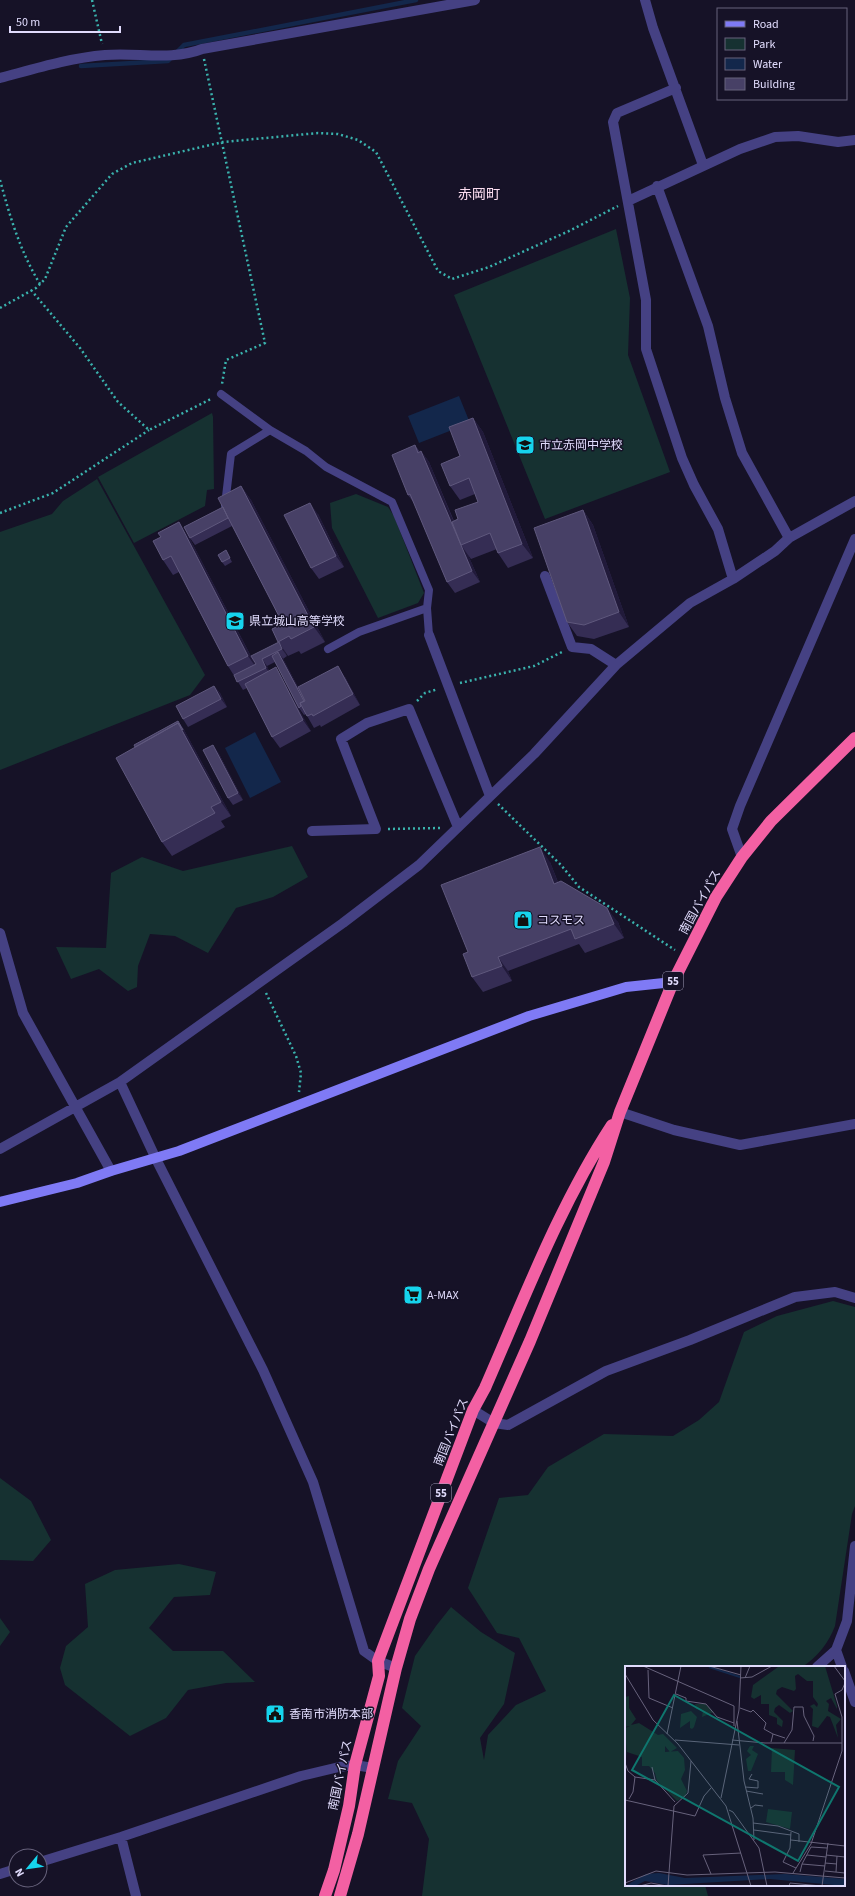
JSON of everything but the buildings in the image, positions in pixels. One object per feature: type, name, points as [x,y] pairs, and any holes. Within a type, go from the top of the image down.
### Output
[{"type":"highway","name":"南国バイパス","points":[[340,1896],[358,1834],[396,1668],[410,1619],[429,1569],[494,1423],[604,1162],[620,1112],[673,982],[716,897],[742,857],[771,821],[855,738]]},
{"type":"highway","name":"南国バイパス","points":[[325,1896],[334,1870],[349,1806],[355,1765],[379,1676],[378,1660],[473,1410],[489,1381],[551,1237],[592,1155],[620,1112]]},
{"type":"street","points":[[0,78],[54,64],[104,55],[180,55],[202,49],[475,0]]},
{"type":"street","points":[[645,0],[653,28],[704,165]]},
{"type":"street","points":[[676,88],[617,113],[613,122],[646,300],[646,350],[682,458],[694,485],[718,529],[733,579]]},
{"type":"street","points":[[628,201],[740,149],[775,137],[798,136],[838,142],[855,140]]},
{"type":"street","points":[[658,186],[708,326],[725,398],[742,453],[789,538]]},
{"type":"street","points":[[0,1149],[120,1082],[261,981],[419,864],[534,754],[616,665],[690,603],[733,579],[775,552],[789,538],[855,501]]},
{"type":"street","points":[[742,857],[732,829],[740,806],[855,539]]},
{"type":"street","points":[[545,576],[572,647],[591,649],[616,665]]},
{"type":"street","points":[[429,635],[490,796]]},
{"type":"street","points":[[312,831],[376,829],[341,739],[367,723],[409,709],[458,827]]},
{"type":"street","points":[[0,933],[23,1013],[110,1171]]},
{"type":"street","points":[[2,1202],[77,1183],[110,1171],[156,1159],[298,1106],[529,1016],[626,987],[673,982]]},
{"type":"street","points":[[120,1082],[156,1159],[263,1370],[313,1482],[364,1651],[378,1660],[396,1668]]},
{"type":"street","points":[[620,1112],[674,1130],[740,1145],[855,1124]]},
{"type":"street","points":[[473,1410],[494,1423],[508,1424],[606,1371],[690,1340],[794,1297],[835,1292],[855,1298]]},
{"type":"street","points":[[818,1666],[836,1650],[846,1621],[855,1546]]},
{"type":"street","points":[[836,1650],[842,1666]]},
{"type":"street","points":[[845,1674],[855,1702]]},
{"type":"street","points":[[48,1860],[121,1837],[301,1776],[339,1766],[355,1765],[373,1768]]},
{"type":"street","points":[[121,1837],[136,1896]]},
{"type":"lane","points":[[221,394],[270,430],[306,451],[326,467],[392,502],[429,590],[427,608],[429,635]]},
{"type":"lane","points":[[219,510],[225,506],[231,454],[270,430]]},
{"type":"lane","points":[[328,649],[359,632],[427,608]]},
{"type":"path","points":[[92,0],[104,55]]},
{"type":"path","points":[[0,513],[53,493],[149,430],[221,394],[223,368],[226,360],[265,343],[202,49]]},
{"type":"path","points":[[0,308],[31,290],[45,279],[66,227],[112,174],[132,163],[222,142],[318,133],[338,134],[358,140],[376,152],[438,271],[452,279],[489,268],[628,201]]},
{"type":"path","points":[[0,180],[12,224],[30,268],[40,284]]},
{"type":"path","points":[[31,290],[80,348],[118,402],[149,430]]},
{"type":"path","points":[[409,709],[425,693],[534,666],[572,647]]},
{"type":"path","points":[[490,796],[561,865],[579,887],[686,956]]},
{"type":"path","points":[[376,829],[458,827]]},
{"type":"path","points":[[261,981],[296,1056],[300,1073],[298,1106]]},
{"type":"green space","points":[[616,229],[630,298],[628,355],[670,472],[545,519],[454,295]]},
{"type":"green space","points":[[212,413],[214,489],[207,490],[205,506],[134,543],[98,477]]},
{"type":"green space","points":[[97,479],[205,675],[190,695],[0,770],[0,532],[52,514],[63,501]]},
{"type":"green space","points":[[356,494],[388,507],[394,516],[424,593],[418,603],[378,618],[332,528],[330,503]]},
{"type":"green space","points":[[292,846],[308,877],[273,897],[236,908],[208,953],[175,936],[150,934],[138,966],[137,987],[128,991],[99,969],[71,979],[56,947],[106,948],[111,873],[142,857],[183,871]]},
{"type":"green space","points":[[833,1301],[855,1307],[855,1506],[852,1514],[835,1626],[822,1649],[813,1659],[803,1666],[625,1666],[625,1886],[705,1886],[708,1896],[422,1896],[429,1839],[412,1803],[388,1799],[398,1761],[421,1726],[402,1708],[415,1656],[451,1607],[481,1632],[515,1653],[504,1704],[480,1738],[484,1760],[488,1735],[516,1705],[546,1691],[519,1638],[497,1633],[468,1588],[499,1498],[528,1495],[548,1467],[604,1434],[673,1436],[699,1420],[719,1402],[744,1332],[777,1316]]},
{"type":"green space","points":[[0,1478],[31,1501],[51,1540],[33,1561],[0,1560]]},
{"type":"green space","points":[[179,1564],[216,1572],[210,1595],[174,1597],[149,1628],[173,1651],[223,1651],[255,1682],[226,1683],[188,1690],[166,1718],[130,1736],[65,1685],[60,1668],[66,1646],[88,1627],[85,1584],[115,1570]]},
{"type":"green space","points":[[0,1618],[10,1632],[0,1646]]},
{"type":"water","points":[[459,396],[470,423],[419,443],[408,416]]},
{"type":"water","points":[[255,732],[281,782],[250,798],[225,748]]},
{"type":"waterway","points":[[81,66],[168,61],[184,45],[416,0]]},
{"type":"place","name":"市立赤岡中学校","points":[[525,445]]},
{"type":"place","name":"県立城山高等学校","points":[[235,621]]},
{"type":"place","name":"コスモス","points":[[523,920]]},
{"type":"place","name":"A-MAX","points":[[413,1295]]},
{"type":"place","name":"香南市消防本部","points":[[275,1714]]},
{"type":"district","name":"赤岡町","points":[[479,194]]}]
